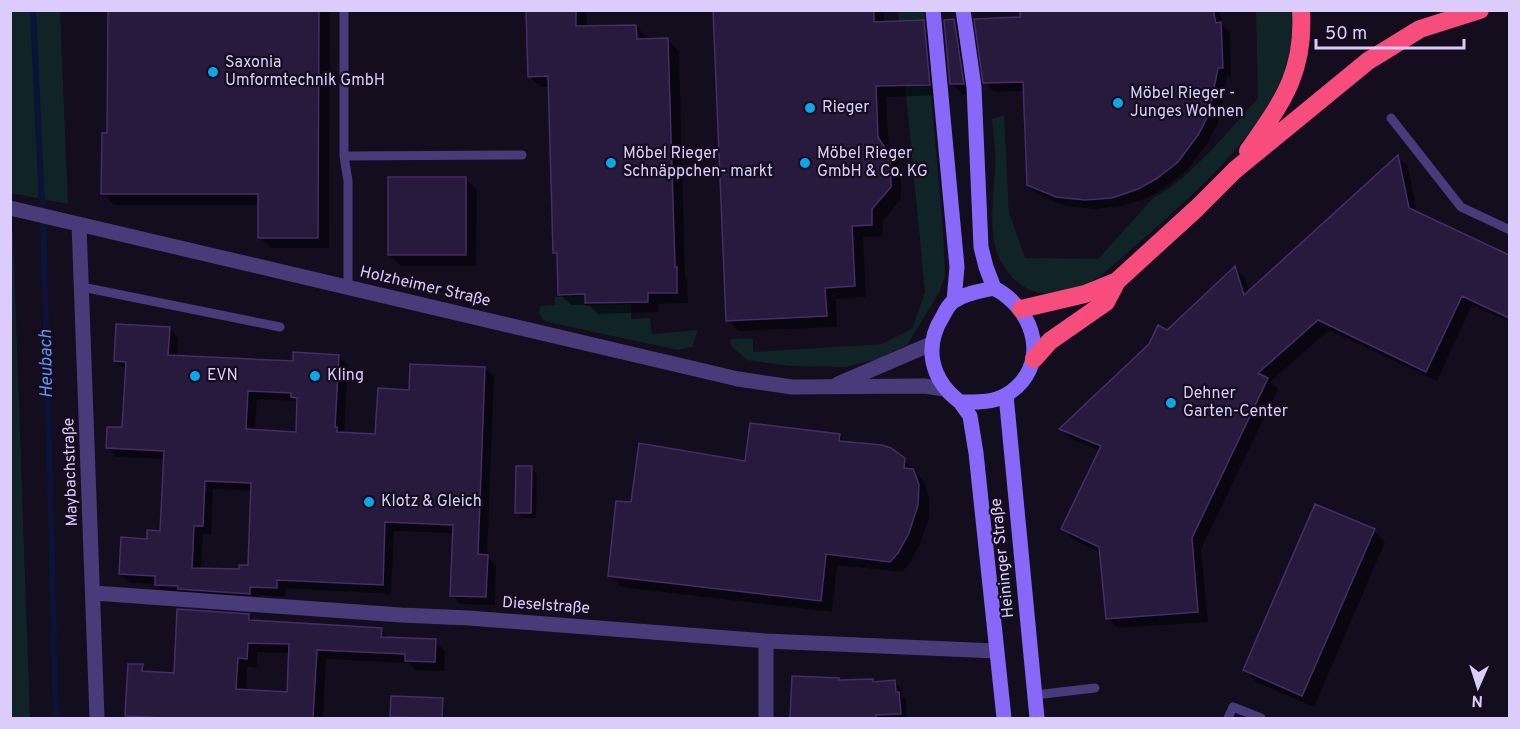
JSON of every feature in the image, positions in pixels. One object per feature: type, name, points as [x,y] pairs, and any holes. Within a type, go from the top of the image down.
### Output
[{"type":"highway","points":[[1234,170],[1283,100],[1297,69],[1302,42],[1301,10]]},
{"type":"highway","points":[[1021,309],[1085,294],[1117,280],[1197,208],[1234,170],[1368,61],[1420,29],[1480,10]]},
{"type":"highway","points":[[1034,359],[1050,341],[1106,302],[1117,280]]},
{"type":"main road","points":[[933,10],[957,267],[954,301]]},
{"type":"main road","points":[[963,10],[974,87],[981,247],[994,288]]},
{"type":"main road","points":[[994,288],[1005,294],[1021,309],[1031,327],[1034,359],[1024,378],[1006,395],[996,399],[960,402],[944,389],[937,377],[931,344],[937,324],[954,301],[973,292],[994,288]]},
{"type":"main road","name":"Heininger Straße","points":[[1006,395],[1037,718]]},
{"type":"main road","name":"Heininger Straße","points":[[960,402],[970,416],[976,453],[1003,711]]},
{"type":"main road","points":[[1003,711],[1009,718]]},
{"type":"street","name":"Holzheimer Straße","points":[[16,209],[738,379],[792,387],[924,386],[944,389]]},
{"type":"street","name":"Maybachstraße","points":[[71,222],[82,287],[97,718]]},
{"type":"street","name":"Holzheimer Straße","points":[[834,385],[931,344]]},
{"type":"street","name":"Dieselstraße","points":[[94,593],[766,641],[996,651]]},
{"type":"street","points":[[766,641],[766,718]]},
{"type":"lane","points":[[344,10],[344,156],[348,181],[348,287]]},
{"type":"lane","points":[[1391,118],[1461,207],[1509,230]]},
{"type":"lane","points":[[344,156],[522,155]]},
{"type":"lane","points":[[82,287],[280,327]]},
{"type":"lane","points":[[1035,695],[1095,688]]},
{"type":"lane","points":[[1228,718],[1233,707],[1261,718]]},
{"type":"green space","points":[[10,11],[60,11],[68,204],[11,193]]},
{"type":"green space","points":[[898,11],[924,11],[943,232],[945,276],[939,293],[907,345],[878,359],[845,367],[789,366],[747,360],[731,346],[730,339],[753,339],[753,352],[882,344],[912,329],[925,292]]},
{"type":"green space","points":[[1256,11],[1292,11],[1294,45],[1276,91],[1258,121],[1235,150],[1210,178],[1101,276],[1078,288],[1053,293],[1033,291],[1016,281],[1004,267],[994,241],[992,213],[996,157],[992,119],[1004,115],[1009,212],[1025,258],[1098,259],[1153,198],[1180,180],[1194,167],[1258,98]]},
{"type":"green space","points":[[11,231],[13,232],[30,718],[10,718]]},
{"type":"green space","points":[[584,296],[585,306],[631,304],[631,319],[650,318],[652,334],[698,330],[692,347],[678,350],[552,323],[543,320],[539,313],[540,306],[555,305],[555,297]]},
{"type":"building","name":"Saxonia Umformtechnik GmbH","points":[[108,10],[319,10],[318,238],[258,238],[258,194],[101,194],[102,133],[107,133]]},
{"type":"building","name":"Möbel Rieger Schnäppchen- markt","points":[[526,10],[576,10],[576,26],[636,25],[637,39],[668,38],[677,293],[648,293],[648,302],[585,303],[585,294],[558,295],[557,253],[553,253],[548,76],[528,77]]},
{"type":"building","name":"Möbel Rieger GmbH & Co. KG","points":[[713,10],[874,10],[874,22],[924,20],[930,85],[876,86],[878,137],[890,156],[891,187],[872,209],[872,225],[852,226],[855,286],[825,288],[827,316],[726,321]]},
{"type":"building","name":"Möbel Rieger - Junges Wohnen","points":[[1020,10],[1213,10],[1216,23],[1221,22],[1223,68],[1218,68],[1209,114],[1198,135],[1178,162],[1138,189],[1112,198],[1085,200],[1056,197],[1027,185],[1023,82],[983,83],[974,19],[1020,17]]},
{"type":"building","points":[[954,19],[964,84],[950,84],[944,20]]},
{"type":"building","name":"Dehner Garten-Center","points":[[1398,155],[1409,208],[1509,255],[1509,318],[1462,296],[1426,372],[1318,320],[1258,373],[1268,378],[1192,538],[1198,612],[1106,619],[1099,547],[1061,529],[1101,446],[1059,429],[1149,344],[1158,325],[1167,330],[1235,266],[1244,295]]},
{"type":"building","points":[[388,177],[466,177],[466,255],[388,255]]},
{"type":"building","points":[[116,324],[170,327],[168,355],[293,361],[293,352],[339,355],[335,427],[337,427],[337,432],[375,434],[378,388],[409,390],[410,364],[485,367],[478,554],[488,555],[486,597],[450,596],[453,525],[385,522],[383,585],[277,580],[277,588],[250,587],[250,594],[178,589],[178,586],[155,585],[155,576],[119,574],[121,537],[147,539],[147,530],[160,531],[164,451],[106,448],[107,427],[122,427],[126,362],[114,361]],"holes":[[[248,391],[291,393],[291,397],[297,398],[296,432],[246,429]],[[205,481],[251,483],[248,565],[239,565],[239,569],[192,568],[194,526],[203,526]]]},
{"type":"building","points":[[750,423],[840,434],[839,441],[882,445],[891,448],[905,458],[904,468],[913,469],[919,485],[918,505],[909,533],[890,562],[826,554],[821,601],[608,576],[616,501],[631,502],[639,443],[745,461]]},
{"type":"building","points":[[516,466],[532,466],[531,513],[515,513]]},
{"type":"building","points":[[1315,504],[1375,529],[1302,696],[1243,670]]},
{"type":"building","points":[[177,609],[249,614],[249,620],[382,628],[381,637],[436,639],[435,662],[405,661],[405,654],[317,650],[313,718],[125,716],[128,664],[143,664],[142,671],[174,673]],"holes":[[[248,643],[289,644],[287,692],[236,689],[238,658],[247,659]]]},
{"type":"building","points":[[792,676],[839,678],[839,680],[873,679],[873,682],[895,680],[896,692],[899,692],[901,714],[876,715],[876,718],[790,718]]},
{"type":"building","points":[[391,696],[443,698],[442,718],[390,717]]},
{"type":"waterway","name":"Heubach","points":[[33,10],[44,250],[56,718]]},
{"type":"place","name":"Saxonia Umformtechnik GmbH","points":[[213,72]]},
{"type":"place","name":"Möbel Rieger - Junges Wohnen","points":[[1118,103]]},
{"type":"place","name":"Rieger","points":[[810,108]]},
{"type":"place","name":"Möbel Rieger Schnäppchen- markt","points":[[611,163]]},
{"type":"place","name":"Möbel Rieger GmbH & Co. KG","points":[[805,163]]},
{"type":"place","name":"EVN","points":[[195,376]]},
{"type":"place","name":"Kling","points":[[315,376]]},
{"type":"place","name":"Dehner Garten-Center","points":[[1171,403]]},
{"type":"place","name":"Klotz & Gleich","points":[[369,502]]}]
